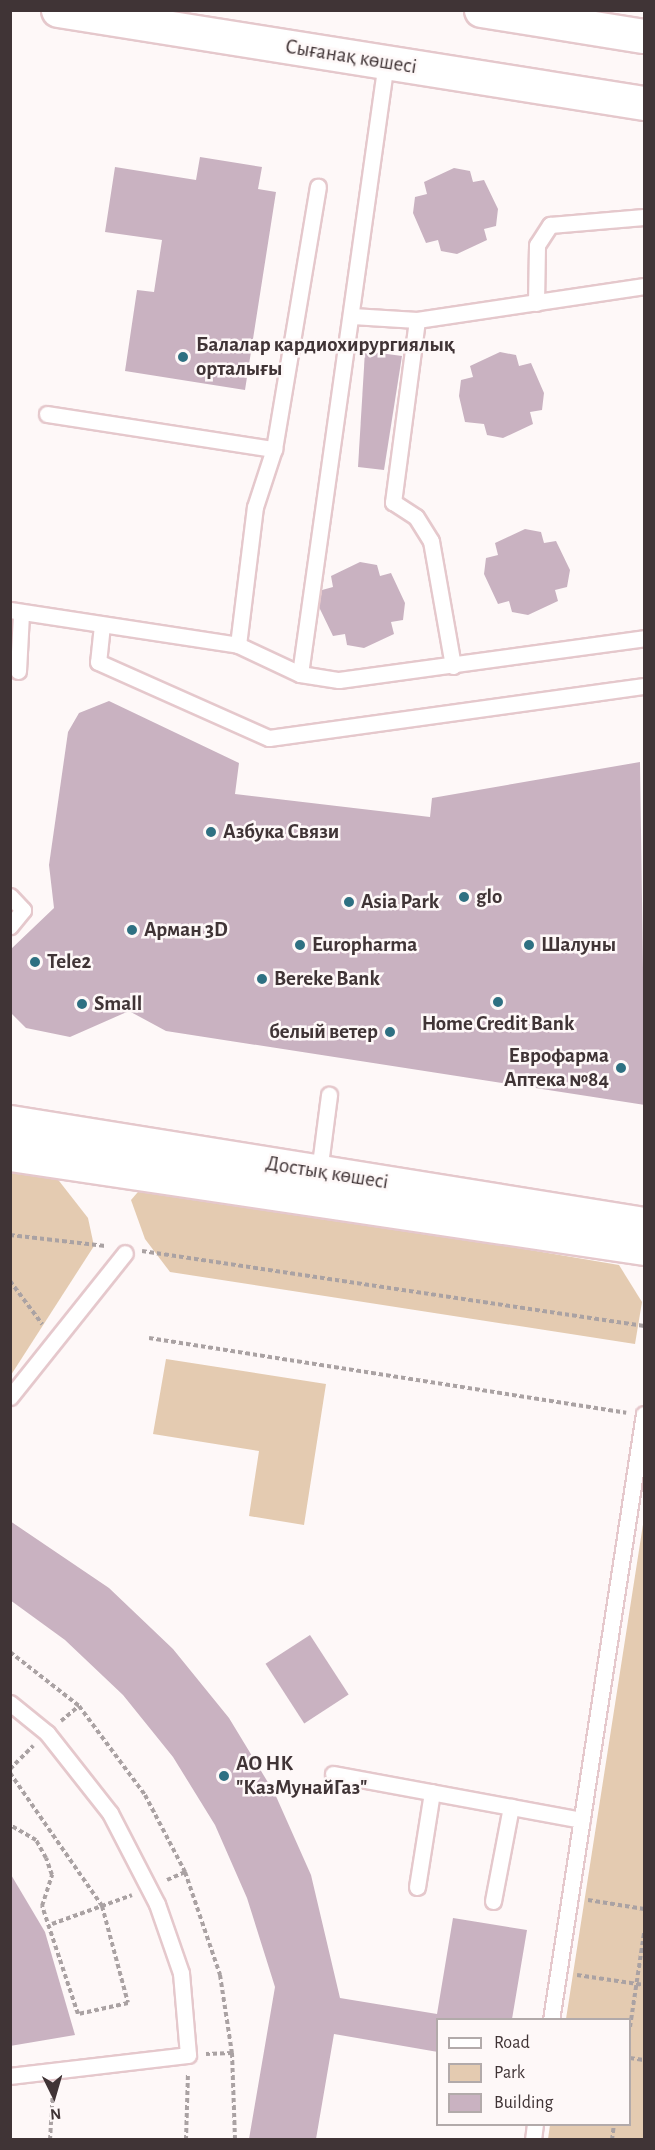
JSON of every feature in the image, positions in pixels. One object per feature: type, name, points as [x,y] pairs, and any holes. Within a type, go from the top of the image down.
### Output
[{"type":"street","name":"Сығанақ көшесі","points":[[58,10],[645,103]]},
{"type":"street","points":[[481,10],[645,36]]},
{"type":"street","name":"Достық көшесі","points":[[10,1122],[645,1224]]},
{"type":"street","name":"Достық көшесі","points":[[10,1154],[645,1248]]},
{"type":"lane","points":[[300,674],[386,62]]},
{"type":"lane","points":[[238,645],[255,507],[274,449],[318,187]]},
{"type":"lane","points":[[536,303],[537,245],[550,225],[561,220],[645,217]]},
{"type":"lane","points":[[352,316],[417,320],[645,286]]},
{"type":"lane","points":[[417,320],[393,502],[416,517],[431,541],[453,666]]},
{"type":"lane","points":[[47,414],[274,449]]},
{"type":"lane","points":[[18,671],[16,612],[238,645],[300,674],[339,680],[645,638]]},
{"type":"lane","points":[[102,625],[98,662],[269,738],[645,686]]},
{"type":"lane","points":[[10,896],[23,910],[10,926]]},
{"type":"lane","points":[[319,1172],[328,1095]]},
{"type":"lane","points":[[10,1397],[124,1250]]},
{"type":"lane","points":[[551,2018],[644,1415]]},
{"type":"lane","points":[[10,1704],[47,1733],[110,1813],[149,1888],[181,1972],[188,2055],[10,2076]]},
{"type":"lane","points":[[333,1774],[582,1820]]},
{"type":"lane","points":[[417,1887],[432,1792]]},
{"type":"lane","points":[[494,1901],[511,1807]]},
{"type":"path","points":[[10,1235],[645,1326]]},
{"type":"path","points":[[10,1281],[55,1341]]},
{"type":"path","points":[[149,1338],[644,1415]]},
{"type":"path","points":[[10,1652],[79,1706],[145,1795],[185,1872],[220,1974],[232,2053],[235,2139]]},
{"type":"path","points":[[10,1773],[102,1906],[128,2003],[78,2014],[51,1924],[42,1906],[52,1875],[46,1858],[36,1840],[10,1825]]},
{"type":"path","points":[[51,1924],[149,1888],[185,1872]]},
{"type":"path","points":[[570,1897],[645,1909]]},
{"type":"path","points":[[631,2020],[645,1933]]},
{"type":"path","points":[[558,1972],[645,1985]]},
{"type":"path","points":[[186,2139],[188,2055],[232,2053]]},
{"type":"path","points":[[50,2139],[53,2071]]},
{"type":"green space","points":[[11,1173],[56,1177],[88,1218],[94,1246],[11,1375]]},
{"type":"green space","points":[[144,1185],[619,1265],[642,1302],[635,1344],[170,1272],[145,1239],[131,1200]]},
{"type":"green space","points":[[166,1359],[326,1384],[304,1525],[249,1516],[259,1451],[153,1434]]},
{"type":"green space","points":[[644,1518],[644,2139],[548,2139],[550,2126],[631,2126],[631,2018],[566,2018]]},
{"type":"building","points":[[200,157],[262,167],[258,189],[276,192],[245,390],[125,371],[137,290],[154,292],[162,240],[105,232],[115,167],[196,180]]},
{"type":"building","points":[[454,168],[470,171],[473,182],[484,180],[498,209],[496,226],[484,229],[487,240],[457,254],[441,251],[438,240],[426,243],[413,213],[415,197],[427,194],[424,182]]},
{"type":"building","points":[[365,351],[402,356],[384,470],[358,467]]},
{"type":"building","points":[[500,352],[516,355],[519,366],[531,363],[544,393],[542,410],[530,412],[533,424],[503,438],[487,435],[484,424],[465,422],[459,396],[461,380],[473,377],[470,366]]},
{"type":"building","points":[[525,529],[541,532],[544,543],[556,541],[570,570],[567,587],[555,590],[558,601],[528,615],[512,612],[509,601],[498,604],[484,574],[486,558],[498,555],[495,543]]},
{"type":"building","points":[[360,562],[377,565],[380,576],[391,573],[405,603],[403,620],[391,622],[394,634],[364,648],[347,645],[345,634],[333,636],[319,607],[322,590],[333,587],[331,576]]},
{"type":"building","name":"Asia Park","points":[[109,701],[239,763],[235,794],[430,817],[432,798],[640,762],[645,1105],[166,1031],[129,1011],[70,1037],[26,1028],[10,1012],[10,950],[54,908],[49,865],[68,732],[79,713]]},
{"type":"building","name":"АО НК \"КазМунайГаз\"","points":[[10,1521],[109,1588],[173,1649],[229,1718],[275,1794],[311,1875],[340,1998],[437,2014],[453,1918],[527,1930],[512,2018],[436,2018],[436,2052],[334,2034],[316,2139],[249,2139],[275,1987],[247,1898],[215,1825],[173,1757],[123,1695],[65,1640],[10,1600]]},
{"type":"building","points":[[310,1635],[349,1695],[304,1723],[266,1664]]},
{"type":"building","points":[[10,1873],[45,1932],[75,2035],[10,2046]]},
{"type":"place","name":"Балалар кардиохирургиялық орталығы","points":[[183,357]]},
{"type":"place","name":"Азбука Связи","points":[[211,832]]},
{"type":"place","name":"glo","points":[[464,897]]},
{"type":"place","name":"Asia Park","points":[[349,902]]},
{"type":"place","name":"Арман 3D","points":[[132,930]]},
{"type":"place","name":"Europharma","points":[[300,945]]},
{"type":"place","name":"Шалуны","points":[[529,945]]},
{"type":"place","name":"Tele2","points":[[35,962]]},
{"type":"place","name":"Bereke Bank","points":[[262,979]]},
{"type":"place","name":"Home Credit Bank","points":[[498,1002]]},
{"type":"place","name":"Small","points":[[82,1004]]},
{"type":"place","name":"белый ветер","points":[[390,1032]]},
{"type":"place","name":"Еврофарма Аптека №84","points":[[621,1068]]},
{"type":"place","name":"АО НК \"КазМунайГаз\"","points":[[224,1776]]}]
